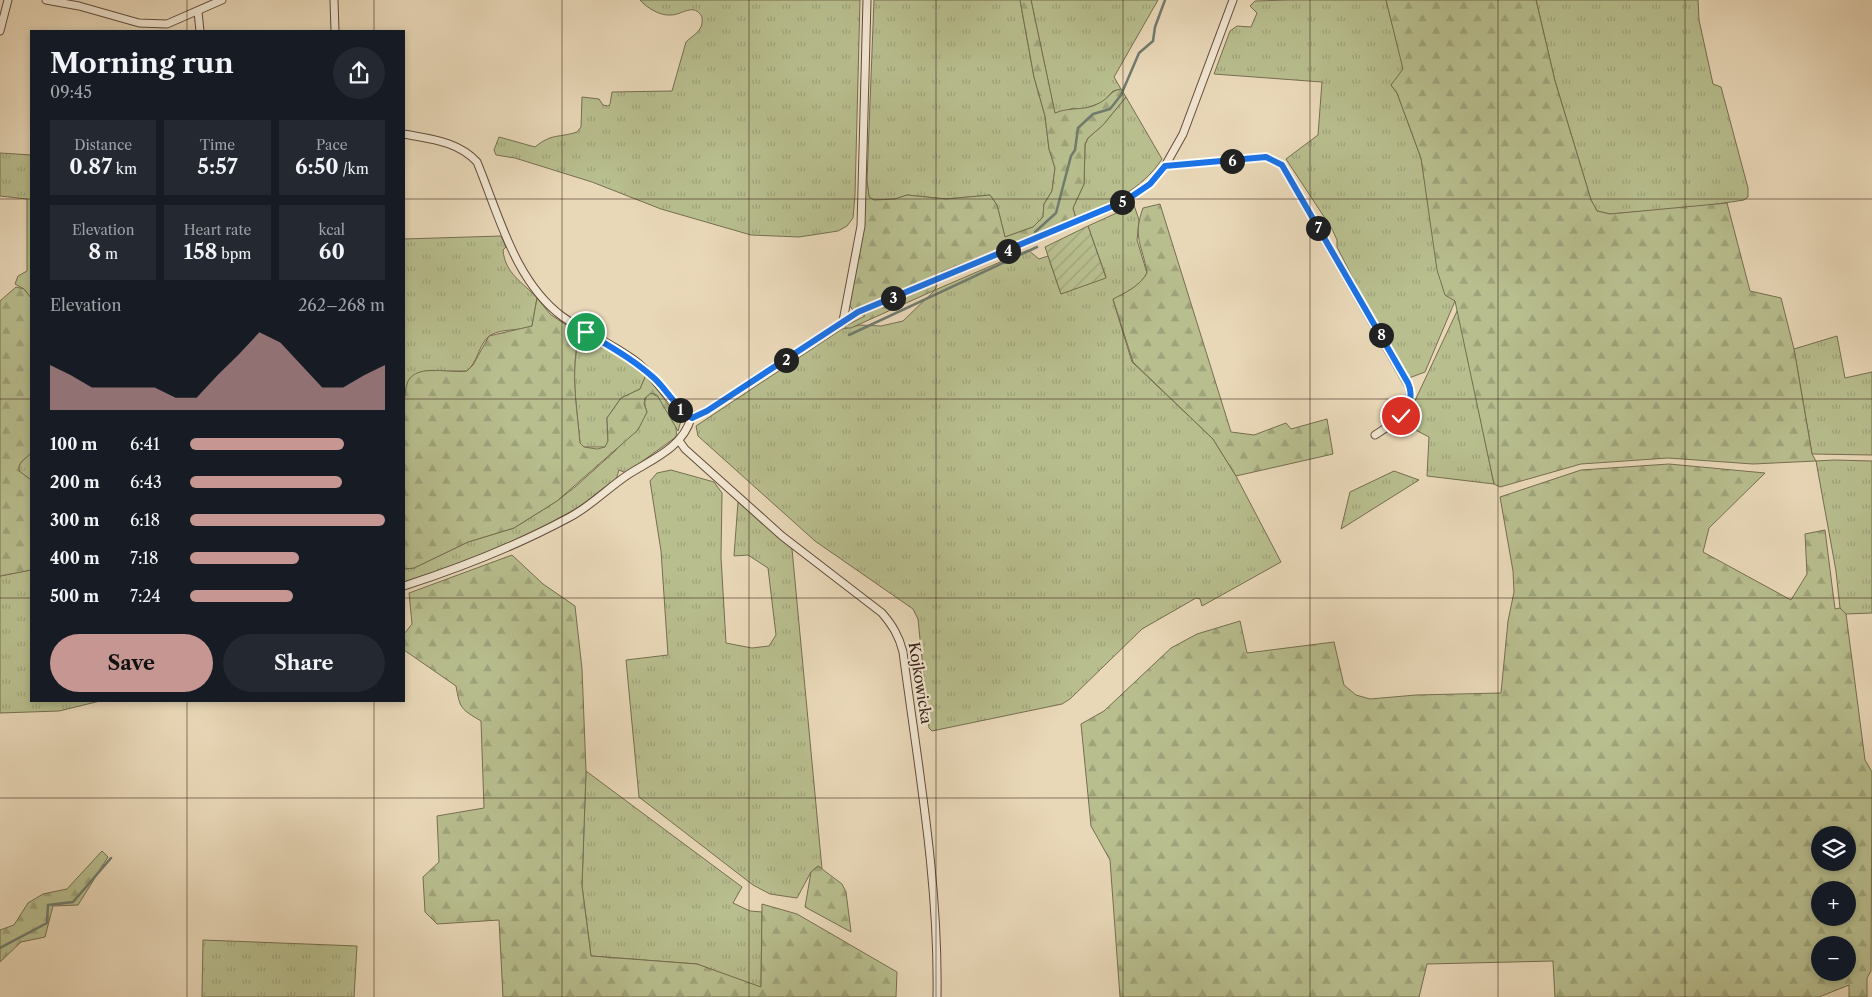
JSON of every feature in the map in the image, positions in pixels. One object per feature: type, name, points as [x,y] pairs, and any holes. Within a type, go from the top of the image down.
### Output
[{"type":"street","points":[[0,31],[8,0]]},
{"type":"street","points":[[46,0],[79,6],[139,23],[167,24],[222,0]]},
{"type":"street","points":[[334,0],[335,30]]},
{"type":"street","points":[[843,320],[861,226],[867,0]]},
{"type":"street","points":[[405,586],[494,552],[571,516],[626,476],[680,442],[688,430],[692,418],[707,411],[843,320],[1125,201],[1150,184],[1165,166],[1183,134],[1233,0]]},
{"type":"street","points":[[198,12],[200,30]]},
{"type":"street","points":[[405,134],[442,141],[470,154],[477,162],[529,283],[544,301],[562,316],[637,362],[657,380],[682,412],[692,418]]},
{"type":"street","points":[[1165,166],[1266,157],[1282,165],[1410,388],[1410,401],[1401,416],[1375,435]]},
{"type":"street","name":"Kojkowicka","points":[[680,442],[685,449],[782,536],[882,614],[893,626],[899,638],[903,652],[929,828],[937,931],[937,997]]},
{"type":"green space","points":[[640,0],[860,0],[855,195],[853,218],[847,226],[838,231],[799,237],[751,235],[661,209],[592,182],[515,158],[496,155],[494,150],[499,137],[535,147],[551,138],[577,132],[581,127],[582,97],[599,99],[603,105],[608,106],[612,92],[672,91],[686,42],[700,29],[702,17],[695,10],[667,15],[658,13]]},
{"type":"green space","points":[[874,0],[1020,0],[1034,77],[1045,116],[1049,149],[1055,168],[1052,191],[1044,204],[1043,217],[1033,227],[1005,237],[997,205],[990,195],[946,199],[907,195],[895,199],[874,200],[869,197],[867,181]]},
{"type":"green space","points":[[1020,0],[1031,0],[1055,113],[1090,107],[1104,100],[1114,91],[1121,89],[1126,97],[1103,125],[1088,138],[1085,144],[1084,184],[1073,208],[1076,219],[941,272],[935,290],[851,328],[845,328],[845,326],[865,316],[852,309],[849,304],[865,180],[867,181],[869,197],[874,200],[895,199],[907,195],[946,199],[990,195],[997,205],[1005,237],[1033,227],[1043,217],[1044,204],[1052,191],[1055,168],[1049,149],[1045,116],[1034,77]]},
{"type":"green space","points":[[1031,0],[1158,0],[1114,77],[1121,89],[1113,91],[1103,102],[1081,110],[1074,108],[1055,114]]},
{"type":"green space","points":[[1386,0],[1404,69],[1391,85],[1397,93],[1421,158],[1432,226],[1455,301],[1425,372],[1409,378],[1366,304],[1337,247],[1337,240],[1332,229],[1286,159],[1318,135],[1322,82],[1214,74],[1230,31],[1237,26],[1251,27],[1257,13],[1250,6],[1255,1]]},
{"type":"green space","points":[[1386,0],[1536,0],[1555,81],[1591,200],[1597,211],[1610,214],[1727,203],[1750,291],[1781,298],[1794,349],[1812,454],[1816,461],[1753,464],[1668,458],[1581,464],[1500,487],[1494,484],[1455,301],[1445,295],[1437,270],[1421,158],[1397,93],[1391,85],[1403,69]]},
{"type":"green space","points":[[1536,0],[1698,0],[1699,20],[1713,84],[1721,87],[1748,188],[1748,197],[1744,200],[1697,207],[1610,214],[1597,211],[1591,200],[1555,81]]},
{"type":"green space","points":[[1126,97],[1162,159],[1144,180],[1124,195],[1076,219],[1073,208],[1084,184],[1085,145],[1088,138],[1103,125]]},
{"type":"green space","points":[[0,153],[30,155],[30,297],[24,289],[15,284],[18,276],[27,271],[27,199],[0,196]]},
{"type":"green space","points":[[1160,204],[1231,432],[1254,435],[1286,423],[1291,429],[1327,419],[1333,454],[1236,476],[1213,439],[1133,362],[1113,299],[1127,292],[1144,278],[1147,273],[1139,242],[1138,227],[1143,208]]},
{"type":"green space","points":[[1134,205],[1139,220],[1137,240],[1147,273],[1136,285],[1113,300],[1132,362],[1213,439],[1236,476],[1281,562],[1202,606],[1200,599],[1196,598],[1142,629],[1070,699],[1062,704],[932,731],[929,728],[918,619],[913,609],[815,541],[698,436],[696,426],[842,329],[860,325],[881,326],[903,321],[935,290],[1028,250],[1039,259],[1048,256],[1061,294],[1106,277],[1088,226]]},
{"type":"green space","points":[[1088,226],[1106,278],[1061,294],[1045,247]]},
{"type":"green space","points":[[501,236],[506,247],[503,250],[504,258],[511,272],[537,298],[532,326],[490,335],[483,343],[473,364],[467,371],[425,371],[409,381],[405,400],[405,239]]},
{"type":"green space","points":[[16,287],[24,289],[30,297],[30,454],[21,463],[19,471],[30,479],[30,570],[0,576],[0,301]]},
{"type":"green space","points":[[537,298],[550,314],[582,336],[579,337],[576,350],[575,376],[580,443],[584,447],[597,449],[605,447],[608,441],[607,418],[621,398],[640,389],[646,375],[681,421],[678,431],[657,395],[651,393],[645,398],[644,404],[647,412],[638,430],[557,501],[514,528],[468,542],[414,568],[405,569],[405,398],[408,381],[419,372],[435,370],[467,371],[473,365],[489,336],[532,326]]},
{"type":"green space","points":[[1458,309],[1494,484],[1427,476],[1429,437],[1400,422],[1412,407]]},
{"type":"green space","points":[[582,336],[622,357],[646,375],[640,389],[621,398],[607,418],[608,442],[605,447],[584,447],[580,443],[575,363],[579,337]]},
{"type":"green space","points":[[1837,336],[1845,378],[1872,372],[1872,455],[1812,454],[1794,349]]},
{"type":"green space","points":[[651,393],[656,396],[670,412],[675,425],[676,437],[626,473],[619,470],[615,483],[540,528],[460,563],[405,582],[405,569],[414,568],[468,542],[514,528],[557,501],[615,451],[642,420],[647,412],[645,399]]},
{"type":"green space","points":[[30,454],[30,479],[19,471],[21,463]]},
{"type":"green space","points":[[1816,461],[1872,461],[1872,613],[1846,614],[1840,608],[1836,571]]},
{"type":"green space","points":[[1669,464],[1765,473],[1709,528],[1703,552],[1791,600],[1807,574],[1805,534],[1825,530],[1835,609],[1840,608],[1846,614],[1865,760],[1872,772],[1871,971],[1867,978],[1867,997],[1849,997],[1849,985],[1819,997],[1555,997],[1553,961],[1427,964],[1419,997],[1120,997],[1110,860],[1091,826],[1081,724],[1104,711],[1171,648],[1197,634],[1240,621],[1247,653],[1334,642],[1344,685],[1356,695],[1370,699],[1416,695],[1501,693],[1508,621],[1514,592],[1513,571],[1500,497],[1581,470]]},
{"type":"green space","points":[[671,470],[714,482],[722,493],[721,557],[726,643],[752,648],[769,646],[776,635],[768,568],[748,555],[734,556],[738,502],[792,549],[822,869],[818,866],[811,872],[797,898],[770,894],[753,885],[639,797],[626,660],[668,655],[661,551],[650,481],[657,473]]},
{"type":"green space","points":[[1394,471],[1419,480],[1341,529],[1350,492]]},
{"type":"green space","points":[[512,555],[543,584],[575,606],[582,669],[586,771],[582,886],[591,956],[697,964],[761,987],[762,904],[797,914],[897,972],[896,997],[503,997],[499,920],[437,924],[425,912],[423,877],[439,862],[437,816],[484,808],[481,721],[462,708],[456,686],[405,651],[405,633],[412,624],[409,593]]},
{"type":"green space","points":[[30,570],[30,702],[96,702],[59,711],[0,713],[0,576]]},
{"type":"green space","points":[[586,771],[742,887],[733,903],[750,911],[762,912],[761,988],[697,964],[591,956],[582,886]]},
{"type":"green space","points":[[102,851],[108,857],[78,905],[53,906],[45,937],[21,942],[0,962],[0,930],[14,925],[28,903],[43,894],[67,889]]},
{"type":"green space","points":[[818,866],[842,884],[846,892],[851,932],[805,907],[811,872]]},
{"type":"green space","points":[[203,940],[357,946],[354,997],[202,997]]},
{"type":"waterway","points":[[1035,232],[1056,213],[1071,156],[1075,150],[1078,128],[1093,114],[1110,109],[1121,95],[1139,53],[1153,41],[1155,27],[1165,0]]},
{"type":"waterway","points":[[849,335],[1037,247]]},
{"type":"waterway","points":[[0,948],[47,923],[48,905],[73,902],[111,858]]},
{"type":"route","points":[[586,332],[637,362],[657,380],[682,412],[692,418],[707,411],[816,340],[843,320],[858,312],[1034,241],[1125,201],[1150,184],[1165,166],[1172,167],[1266,157],[1282,165],[1408,383],[1411,394],[1410,401],[1401,416]]}]
